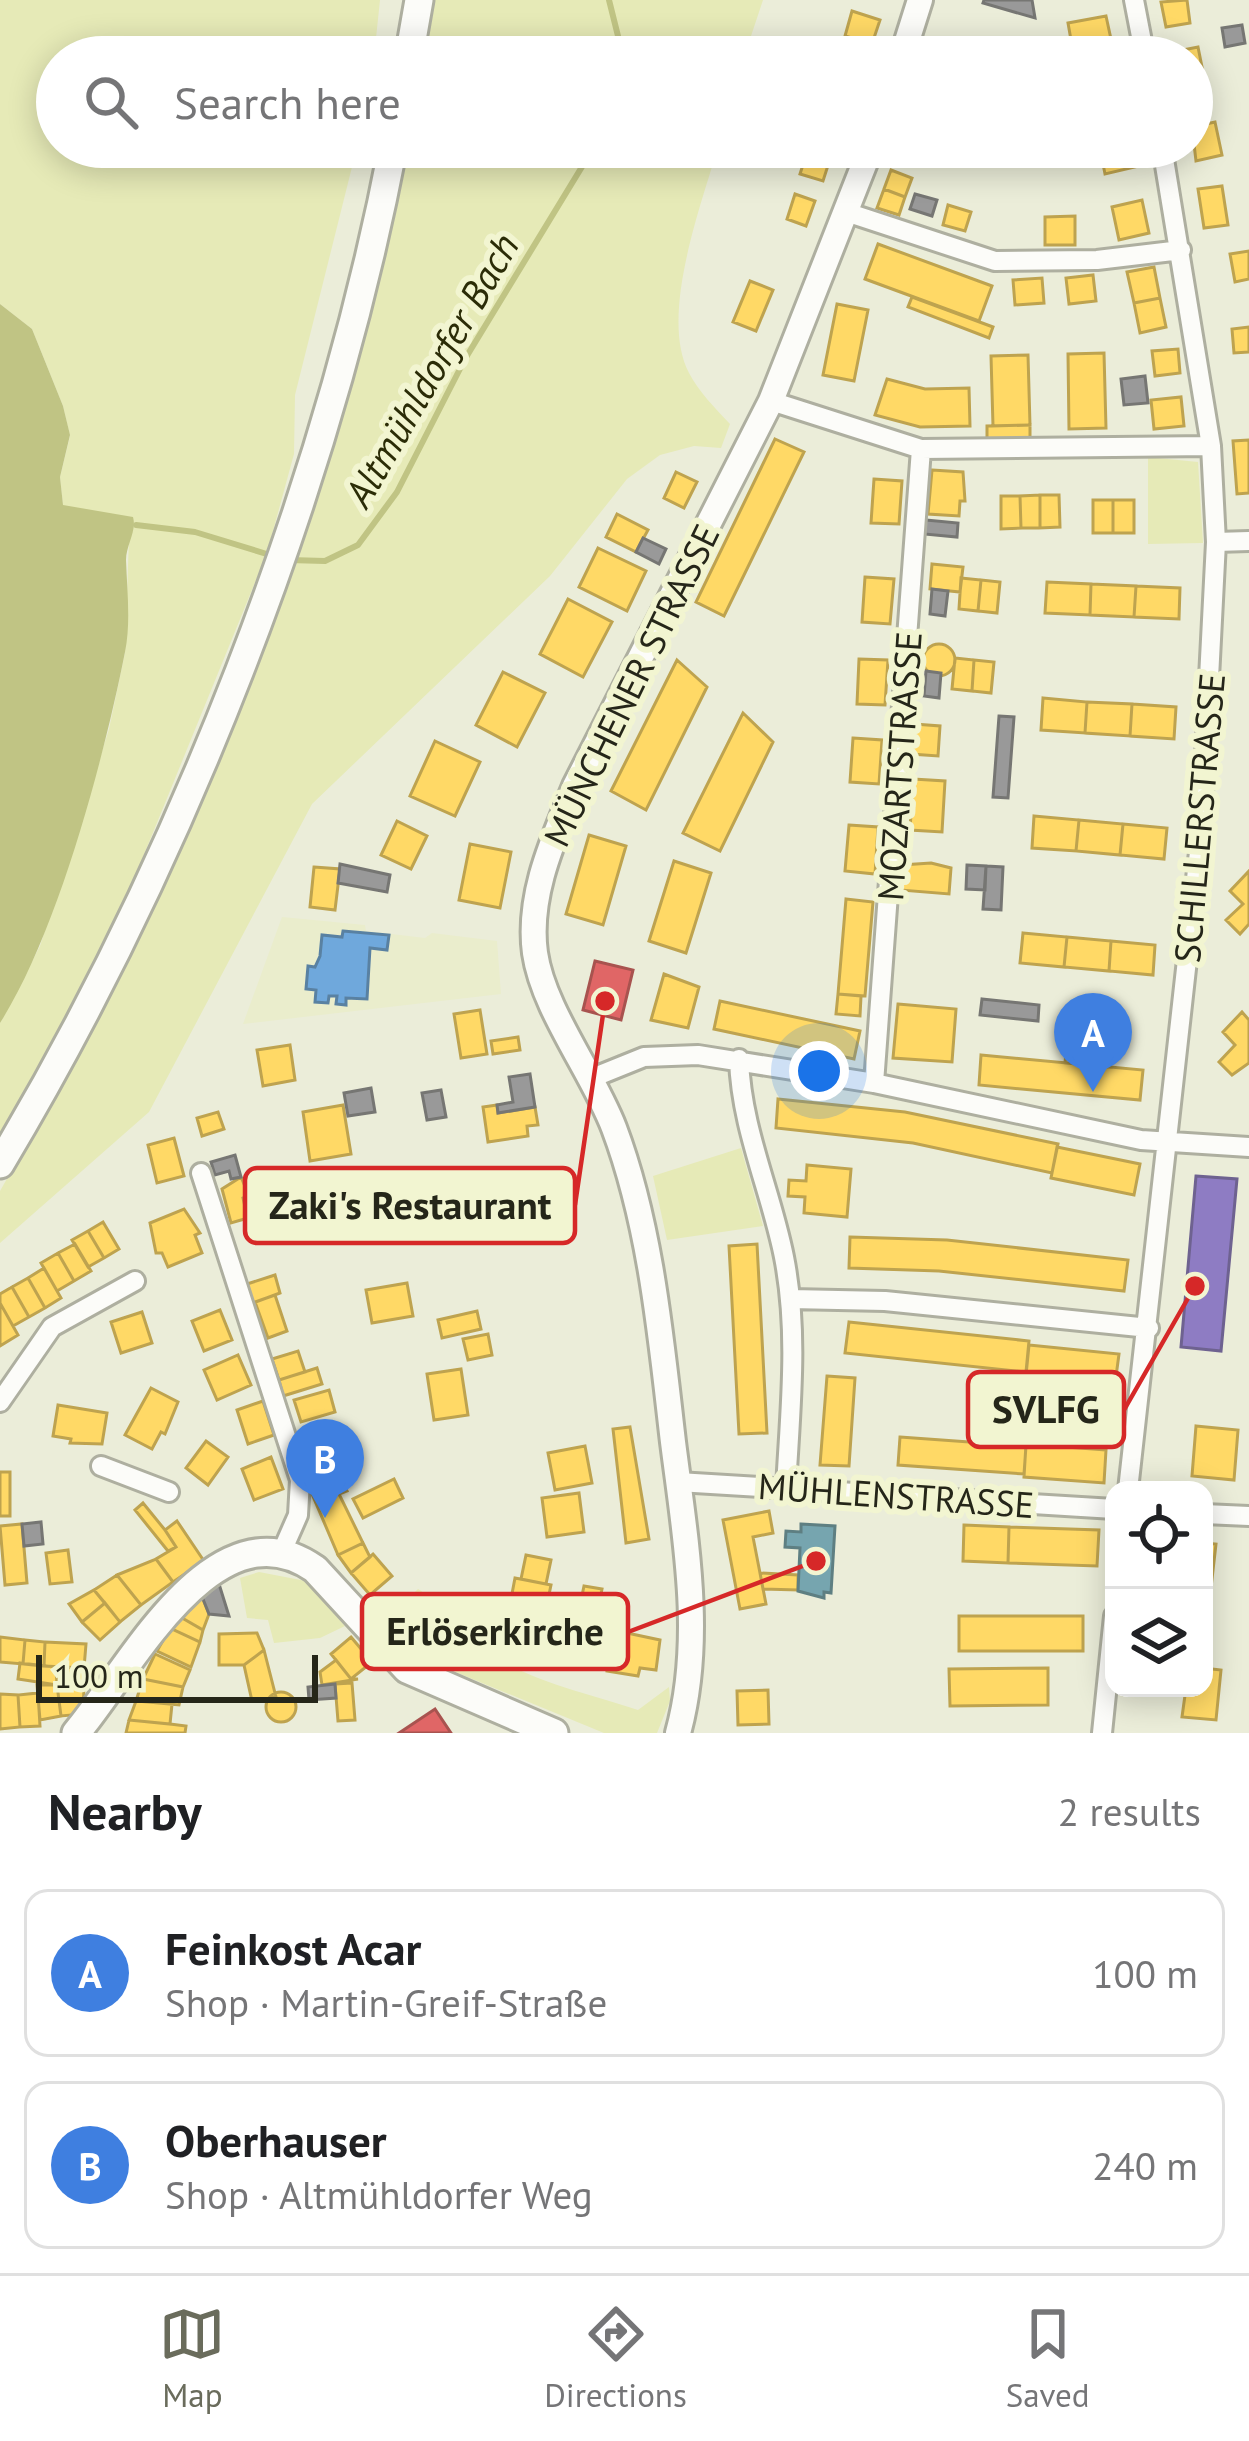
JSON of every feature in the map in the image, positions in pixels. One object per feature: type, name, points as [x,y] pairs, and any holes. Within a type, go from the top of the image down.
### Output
[{"type":"main road","points":[[413,36],[419,0]]},
{"type":"main road","points":[[0,1163],[74,1033],[159,861],[273,571],[337,380],[389,168]]},
{"type":"main road","points":[[76,1733],[185,1589],[208,1573],[248,1558],[280,1556],[315,1569],[407,1669],[554,1733]]},
{"type":"street","points":[[909,36],[920,0]]},
{"type":"street","points":[[1134,0],[1141,36]]},
{"type":"street","name":"MÜNCHENER STRASSE","points":[[678,1733],[690,1622],[678,1482],[636,1207],[614,1129],[538,967],[534,931],[538,892],[575,786],[771,401],[865,168]]},
{"type":"street","name":"SCHILLERSTRASSE","points":[[1129,1481],[1203,806],[1216,542],[1211,446],[1166,168]]},
{"type":"street","points":[[849,213],[995,261],[1096,260],[1181,250]]},
{"type":"street","points":[[771,401],[920,449],[1211,446]]},
{"type":"street","name":"MOZARTSTRASSE","points":[[874,1083],[920,449]]},
{"type":"street","points":[[1216,542],[1249,542]]},
{"type":"street","points":[[592,1078],[661,1054],[739,1059],[1168,1144],[1249,1148]]},
{"type":"street","points":[[739,1059],[741,1096],[773,1210],[791,1299],[786,1488]]},
{"type":"street","points":[[201,1173],[299,1480],[298,1515],[280,1556]]},
{"type":"street","points":[[0,1402],[52,1327],[135,1282]]},
{"type":"street","points":[[791,1299],[922,1304],[1149,1328]]},
{"type":"street","points":[[100,1466],[169,1492]]},
{"type":"street","name":"MÜHLENSTRASSE","points":[[678,1482],[1105,1508]]},
{"type":"street","points":[[1213,1514],[1249,1516]]},
{"type":"street","points":[[1102,1733],[1106,1697]]},
{"type":"shaded area","points":[[0,0],[380,0],[376,36],[36,36],[36,168],[352,168],[295,395],[294,454],[267,553],[121,911],[0,1141],[0,1023],[40,946],[109,729],[125,653],[129,537],[95,512],[63,506],[60,477],[70,436],[63,406],[32,329],[0,304]]},
{"type":"shaded area","points":[[432,0],[763,0],[751,36],[426,36]]},
{"type":"shaded area","points":[[403,168],[712,168],[686,261],[678,322],[689,373],[730,424],[721,448],[694,446],[660,455],[627,479],[550,576],[312,804],[149,1112],[0,1243],[0,1191],[54,1096],[298,538],[348,393]]},
{"type":"shaded area","points":[[0,304],[32,329],[63,406],[70,435],[60,477],[63,505],[133,517],[134,522],[126,560],[127,641],[92,792],[41,942],[0,1023]]},
{"type":"shaded area","points":[[1148,457],[1198,462],[1203,543],[1148,544]]},
{"type":"shaded area","points":[[282,917],[365,925],[366,931],[425,938],[432,933],[497,941],[501,994],[243,1024]]},
{"type":"shaded area","points":[[741,1148],[763,1226],[667,1240],[653,1176]]},
{"type":"shaded area","points":[[259,1572],[306,1581],[345,1626],[320,1638],[274,1643],[268,1620],[247,1618],[240,1578]]},
{"type":"shaded area","points":[[418,1589],[488,1652],[541,1679],[638,1710],[669,1687],[670,1701],[657,1733],[604,1733],[419,1657],[399,1644],[382,1623]]},
{"type":"building: Homes","points":[[1187,0],[1190,23],[1166,27],[1161,2]]},
{"type":"building: Homes","points":[[852,11],[880,20],[875,36],[845,36]]},
{"type":"building: Homes","points":[[1106,16],[1110,36],[1070,36],[1068,23]]},
{"type":"building: Homes","points":[[1213,122],[1222,155],[1213,157]]},
{"type":"building: Homes","points":[[802,168],[827,168],[823,181],[800,174]]},
{"type":"building: Homes","points":[[891,170],[912,178],[905,197],[884,189]]},
{"type":"building: Homes","points":[[1222,186],[1228,225],[1204,228],[1198,189]]},
{"type":"building: Homes","points":[[884,189],[905,197],[899,215],[877,208]]},
{"type":"building: Homes","points":[[795,194],[815,201],[806,226],[787,219]]},
{"type":"building: Homes","points":[[1142,200],[1149,233],[1119,240],[1112,207]]},
{"type":"building: Homes","points":[[948,205],[971,212],[965,231],[943,225]]},
{"type":"building: Homes","points":[[1075,216],[1075,245],[1045,245],[1045,217]]},
{"type":"building: Homes","points":[[878,244],[992,286],[979,321],[865,279]]},
{"type":"building: Homes","points":[[1249,251],[1249,279],[1235,282],[1230,254]]},
{"type":"building: Homes","points":[[1154,267],[1160,298],[1134,303],[1127,272]]},
{"type":"building: Homes","points":[[1093,275],[1096,301],[1069,304],[1066,278]]},
{"type":"building: Homes","points":[[1042,278],[1044,303],[1015,305],[1013,280]]},
{"type":"building: Homes","points":[[750,281],[773,290],[756,331],[733,322]]},
{"type":"building: Homes","points":[[912,297],[993,327],[989,338],[908,307]]},
{"type":"building: Homes","points":[[1160,298],[1166,327],[1140,333],[1134,303]]},
{"type":"building: Homes","points":[[837,304],[868,310],[854,381],[823,375]]},
{"type":"building: Homes","points":[[1249,327],[1249,352],[1234,353],[1232,329]]},
{"type":"building: Homes","points":[[1178,349],[1180,373],[1155,376],[1152,351]]},
{"type":"building: Homes","points":[[1104,353],[1106,428],[1069,429],[1068,354]]},
{"type":"building: Homes","points":[[1028,355],[1030,425],[993,426],[991,356]]},
{"type":"building: Homes","points":[[887,379],[925,389],[969,388],[970,426],[920,427],[875,415]]},
{"type":"building: Homes","points":[[1181,397],[1184,426],[1154,429],[1151,400]]},
{"type":"building: Homes","points":[[1030,425],[1030,438],[987,439],[987,426]]},
{"type":"building: Homes","points":[[775,439],[804,452],[724,616],[696,602]]},
{"type":"building: Homes","points":[[1249,440],[1249,493],[1237,494],[1233,441]]},
{"type":"building: Homes","points":[[932,470],[963,472],[965,501],[960,501],[959,516],[928,514]]},
{"type":"building: Homes","points":[[676,472],[697,482],[684,508],[664,498]]},
{"type":"building: Homes","points":[[874,479],[902,481],[899,524],[871,523]]},
{"type":"building: Homes","points":[[1040,495],[1059,495],[1060,527],[1040,528]]},
{"type":"building: Homes","points":[[1040,495],[1040,528],[1021,528],[1020,496]]},
{"type":"building: Homes","points":[[1001,496],[1020,496],[1021,528],[1001,529]]},
{"type":"building: Homes","points":[[1093,500],[1113,500],[1113,533],[1093,533]]},
{"type":"building: Homes","points":[[1113,500],[1134,500],[1134,533],[1113,533]]},
{"type":"building: Homes","points":[[617,514],[648,530],[636,552],[606,537]]},
{"type":"building: Homes","points":[[598,548],[646,571],[627,611],[579,587]]},
{"type":"building: Homes","points":[[932,564],[963,567],[960,592],[930,589]]},
{"type":"building: Homes","points":[[865,577],[894,579],[890,624],[862,622]]},
{"type":"building: Homes","points":[[961,578],[981,580],[978,611],[959,609]]},
{"type":"building: Homes","points":[[981,580],[1000,582],[997,613],[978,611]]},
{"type":"building: Homes","points":[[1047,582],[1091,584],[1090,615],[1045,613]]},
{"type":"building: Homes","points":[[1091,584],[1136,586],[1134,617],[1090,615]]},
{"type":"building: Homes","points":[[1136,586],[1180,588],[1179,619],[1134,617]]},
{"type":"building: Homes","points":[[568,599],[612,622],[583,677],[540,654]]},
{"type":"building: Homes","points":[[939,644],[950,649],[955,660],[950,671],[939,676],[928,671],[923,660],[928,649]]},
{"type":"building: Homes","points":[[955,658],[974,660],[972,691],[952,689]]},
{"type":"building: Homes","points":[[859,659],[888,660],[885,705],[857,704]]},
{"type":"building: Homes","points":[[677,660],[707,687],[646,810],[611,791]]},
{"type":"building: Homes","points":[[974,660],[994,662],[991,693],[972,691]]},
{"type":"building: Homes","points":[[503,672],[545,693],[517,747],[476,725]]},
{"type":"building: Homes","points":[[1043,698],[1087,702],[1085,733],[1041,730]]},
{"type":"building: Homes","points":[[1087,702],[1132,704],[1130,736],[1085,733]]},
{"type":"building: Homes","points":[[1132,704],[1176,707],[1174,739],[1130,736]]},
{"type":"building: Homes","points":[[743,713],[773,742],[720,851],[683,833]]},
{"type":"building: Homes","points":[[914,724],[940,726],[938,756],[911,754]]},
{"type":"building: Homes","points":[[853,738],[882,740],[879,784],[850,782]]},
{"type":"building: Homes","points":[[435,741],[480,762],[455,816],[410,796]]},
{"type":"building: Homes","points":[[913,779],[945,781],[942,832],[910,830]]},
{"type":"building: Homes","points":[[1034,816],[1079,820],[1076,851],[1032,848]]},
{"type":"building: Homes","points":[[1079,820],[1123,824],[1120,855],[1076,851]]},
{"type":"building: Homes","points":[[397,821],[427,836],[411,869],[381,855]]},
{"type":"building: Homes","points":[[1123,824],[1167,828],[1164,859],[1120,855]]},
{"type":"building: Homes","points":[[849,825],[878,827],[875,874],[845,871]]},
{"type":"building: Homes","points":[[589,835],[626,846],[603,925],[566,914]]},
{"type":"building: Homes","points":[[470,844],[511,852],[500,908],[459,900]]},
{"type":"building: Homes","points":[[674,861],[711,873],[686,953],[649,941]]},
{"type":"building: Homes","points":[[931,863],[951,868],[949,894],[900,890],[902,865]]},
{"type":"building: Homes","points":[[314,867],[340,869],[335,910],[310,907]]},
{"type":"building: Homes","points":[[1249,871],[1249,924],[1240,934],[1226,920],[1243,904],[1230,891]]},
{"type":"building: Homes","points":[[846,899],[873,902],[865,996],[838,994]]},
{"type":"building: Homes","points":[[1023,933],[1067,937],[1064,967],[1020,963]]},
{"type":"building: Homes","points":[[1067,937],[1111,941],[1109,971],[1064,967]]},
{"type":"building: Homes","points":[[1111,941],[1155,945],[1153,975],[1109,971]]},
{"type":"building: Homes","points":[[664,974],[699,987],[688,1028],[651,1020]]},
{"type":"building: Homes","points":[[838,994],[861,996],[860,1016],[836,1014]]},
{"type":"building: Homes","points":[[720,1001],[860,1031],[854,1059],[714,1029]]},
{"type":"building: Homes","points":[[898,1004],[956,1009],[952,1062],[893,1058]]},
{"type":"building: Homes","points":[[480,1010],[487,1054],[461,1058],[454,1014]]},
{"type":"building: Homes","points":[[1242,1012],[1249,1020],[1249,1063],[1232,1075],[1219,1062],[1235,1045],[1223,1032]]},
{"type":"building: Homes","points":[[1069,1018],[1114,1022],[1110,1067],[1065,1063]]},
{"type":"building: Homes","points":[[518,1037],[520,1050],[493,1054],[491,1041]]},
{"type":"building: Homes","points":[[290,1045],[295,1080],[263,1086],[257,1050]]},
{"type":"building: Homes","points":[[981,1055],[1143,1070],[1140,1100],[979,1085]]},
{"type":"building: Homes","points":[[778,1099],[905,1112],[1058,1144],[1052,1173],[913,1143],[776,1128]]},
{"type":"building: Homes","points":[[343,1105],[351,1154],[310,1161],[303,1112]]},
{"type":"building: Homes","points":[[497,1105],[498,1113],[535,1107],[538,1125],[527,1126],[528,1136],[488,1142],[483,1107]]},
{"type":"building: Homes","points":[[218,1112],[224,1129],[202,1136],[197,1118]]},
{"type":"building: Homes","points":[[174,1138],[184,1176],[157,1183],[148,1145]]},
{"type":"building: Homes","points":[[1057,1147],[1140,1164],[1134,1195],[1051,1178]]},
{"type":"building: Homes","points":[[807,1165],[851,1169],[847,1217],[804,1213],[805,1197],[788,1196],[789,1180],[806,1181]]},
{"type":"building: Homes","points":[[241,1177],[249,1196],[243,1198],[245,1207],[252,1204],[258,1224],[250,1226],[248,1218],[231,1223],[222,1189]]},
{"type":"building: Homes","points":[[184,1209],[200,1233],[195,1235],[202,1253],[168,1267],[162,1253],[156,1253],[150,1223]]},
{"type":"building: Homes","points":[[103,1222],[119,1249],[104,1258],[88,1231]]},
{"type":"building: Homes","points":[[88,1231],[104,1258],[88,1267],[72,1240]]},
{"type":"building: Homes","points":[[850,1237],[947,1240],[1128,1260],[1124,1291],[939,1271],[849,1268]]},
{"type":"building: Homes","points":[[75,1244],[91,1271],[74,1281],[58,1253]]},
{"type":"building: Homes","points":[[757,1244],[767,1433],[739,1434],[729,1246]]},
{"type":"building: Homes","points":[[58,1253],[74,1281],[57,1291],[41,1263]]},
{"type":"building: Homes","points":[[44,1268],[61,1298],[45,1308],[28,1278]]},
{"type":"building: Homes","points":[[275,1275],[280,1293],[253,1303],[247,1284]]},
{"type":"building: Homes","points":[[28,1278],[45,1308],[29,1317],[12,1287]]},
{"type":"building: Homes","points":[[407,1283],[413,1316],[372,1323],[366,1290]]},
{"type":"building: Homes","points":[[12,1287],[29,1317],[13,1326],[0,1303],[0,1294]]},
{"type":"building: Homes","points":[[275,1295],[287,1331],[268,1338],[255,1302]]},
{"type":"building: Homes","points":[[0,1303],[18,1335],[0,1346]]},
{"type":"building: Homes","points":[[220,1310],[232,1340],[204,1351],[192,1321]]},
{"type":"building: Homes","points":[[477,1311],[481,1329],[442,1338],[438,1320]]},
{"type":"building: Homes","points":[[142,1312],[152,1343],[121,1353],[111,1322]]},
{"type":"building: Homes","points":[[849,1322],[1029,1341],[1026,1372],[845,1353]]},
{"type":"building: Homes","points":[[488,1334],[492,1355],[468,1360],[463,1339]]},
{"type":"building: Homes","points":[[1029,1345],[1119,1354],[1115,1384],[1026,1375]]},
{"type":"building: Homes","points":[[298,1351],[305,1372],[279,1380],[272,1359]]},
{"type":"building: Homes","points":[[238,1355],[251,1385],[217,1400],[204,1370]]},
{"type":"building: Homes","points":[[317,1368],[322,1384],[283,1396],[279,1380]]},
{"type":"building: Homes","points":[[461,1369],[468,1415],[434,1420],[427,1374]]},
{"type":"building: Homes","points":[[827,1376],[855,1378],[849,1466],[820,1465]]},
{"type":"building: Homes","points":[[151,1388],[178,1402],[165,1434],[161,1432],[152,1449],[125,1435]]},
{"type":"building: Homes","points":[[329,1390],[335,1412],[301,1422],[294,1400]]},
{"type":"building: Homes","points":[[263,1401],[274,1435],[248,1444],[237,1410]]},
{"type":"building: Homes","points":[[58,1405],[107,1413],[102,1444],[70,1443],[71,1439],[53,1436]]},
{"type":"building: Homes","points":[[1196,1426],[1238,1430],[1234,1480],[1192,1476]]},
{"type":"building: Homes","points":[[630,1427],[649,1539],[626,1543],[613,1429]]},
{"type":"building: Homes","points":[[330,1434],[352,1474],[312,1494],[304,1479],[312,1475],[299,1449]]},
{"type":"building: Homes","points":[[900,1437],[1026,1446],[1024,1474],[898,1465]]},
{"type":"building: Homes","points":[[206,1441],[228,1457],[208,1485],[186,1468]]},
{"type":"building: Homes","points":[[1026,1444],[1106,1450],[1104,1483],[1024,1477]]},
{"type":"building: Homes","points":[[585,1446],[592,1483],[555,1490],[548,1453]]},
{"type":"building: Homes","points":[[271,1457],[283,1489],[254,1500],[242,1469]]},
{"type":"building: Homes","points":[[0,1472],[10,1472],[10,1516],[0,1516]]},
{"type":"building: Homes","points":[[394,1479],[403,1498],[363,1518],[353,1499]]},
{"type":"building: Homes","points":[[341,1480],[347,1491],[339,1494],[363,1543],[338,1555],[312,1494]]},
{"type":"building: Homes","points":[[579,1493],[584,1532],[547,1537],[542,1498]]},
{"type":"building: Homes","points":[[143,1503],[176,1547],[168,1551],[135,1510]]},
{"type":"building: Homes","points":[[769,1511],[773,1533],[753,1537],[766,1604],[740,1609],[723,1520]]},
{"type":"building: Homes","points":[[177,1521],[204,1561],[173,1582],[156,1559],[176,1547],[165,1530]]},
{"type":"building: Homes","points":[[22,1524],[27,1583],[5,1585],[0,1526]]},
{"type":"building: Homes","points":[[964,1525],[1009,1527],[1008,1563],[963,1561]]},
{"type":"building: Homes","points":[[1009,1527],[1099,1530],[1097,1566],[1008,1563]]},
{"type":"building: Homes","points":[[363,1543],[370,1557],[351,1573],[338,1555]]},
{"type":"building: Homes","points":[[68,1550],[72,1582],[50,1584],[46,1553]]},
{"type":"building: Homes","points":[[373,1554],[392,1576],[370,1595],[351,1573]]},
{"type":"building: Homes","points":[[526,1555],[551,1560],[546,1584],[521,1579]]},
{"type":"building: Homes","points":[[156,1559],[173,1582],[141,1605],[117,1575]]},
{"type":"building: Homes","points":[[760,1573],[798,1575],[798,1590],[763,1589]]},
{"type":"building: Homes","points":[[117,1575],[141,1605],[120,1622],[94,1590]]},
{"type":"building: Homes","points":[[515,1578],[551,1585],[542,1628],[507,1620]]},
{"type":"building: Homes","points":[[584,1586],[602,1589],[593,1632],[575,1629]]},
{"type":"building: Homes","points":[[94,1590],[105,1603],[82,1622],[69,1604]]},
{"type":"building: Homes","points":[[201,1594],[209,1614],[203,1630],[177,1615]]},
{"type":"building: Homes","points":[[105,1603],[120,1622],[100,1640],[82,1622]]},
{"type":"building: Homes","points":[[177,1615],[203,1630],[200,1642],[170,1628]]},
{"type":"building: Homes","points":[[959,1616],[1083,1616],[1083,1651],[959,1651]]},
{"type":"building: Homes","points":[[170,1628],[200,1642],[191,1667],[157,1651]]},
{"type":"building: Homes","points":[[613,1630],[660,1640],[656,1670],[640,1668],[638,1676],[607,1671]]},
{"type":"building: Homes","points":[[257,1633],[264,1650],[244,1665],[219,1665],[219,1634]]},
{"type":"building: Homes","points":[[0,1637],[25,1640],[23,1664],[0,1662]]},
{"type":"building: Homes","points":[[351,1637],[372,1662],[351,1679],[331,1654]]},
{"type":"building: Homes","points":[[25,1640],[45,1642],[44,1666],[23,1664]]},
{"type":"building: Homes","points":[[45,1642],[86,1644],[84,1668],[44,1666]]},
{"type":"building: Homes","points":[[264,1650],[276,1697],[252,1701],[244,1665]]},
{"type":"building: Homes","points":[[155,1654],[190,1670],[183,1687],[143,1679]]},
{"type":"building: Homes","points":[[336,1660],[351,1679],[358,1679],[322,1685],[320,1672]]},
{"type":"building: Homes","points":[[20,1663],[56,1667],[57,1685],[18,1679]]},
{"type":"building: Homes","points":[[56,1667],[84,1668],[84,1686],[57,1685]]},
{"type":"building: Homes","points":[[1048,1668],[1048,1705],[950,1706],[949,1669]]},
{"type":"building: Homes","points":[[1213,1669],[1221,1670],[1216,1720],[1182,1717],[1185,1697],[1213,1697]]},
{"type":"building: Homes","points":[[143,1679],[183,1687],[179,1705],[136,1701]]},
{"type":"building: Homes","points":[[352,1683],[355,1720],[338,1721],[335,1684]]},
{"type":"building: Homes","points":[[37,1685],[57,1685],[61,1716],[40,1720]]},
{"type":"building: Homes","points":[[57,1685],[84,1686],[83,1714],[61,1716]]},
{"type":"building: Homes","points":[[768,1690],[769,1724],[738,1725],[737,1691]]},
{"type":"building: Homes","points":[[281,1692],[292,1696],[296,1707],[292,1718],[281,1722],[270,1718],[266,1707],[270,1696]]},
{"type":"building: Homes","points":[[38,1693],[40,1726],[20,1727],[18,1695]]},
{"type":"building: Homes","points":[[0,1694],[18,1695],[20,1727],[0,1729]]},
{"type":"building: Homes","points":[[136,1701],[172,1704],[170,1724],[129,1720]]},
{"type":"building: Homes","points":[[129,1720],[186,1726],[185,1733],[126,1733]]},
{"type":"building: Shops","points":[[595,961],[633,970],[621,1020],[583,1010]]},
{"type":"building: Shops","points":[[435,1709],[451,1733],[399,1733]]},
{"type":"building: Offices","points":[[1196,1176],[1237,1179],[1221,1351],[1181,1347]]},
{"type":"building: Schools","points":[[343,931],[389,935],[387,950],[370,948],[367,999],[346,998],[346,1005],[336,1004],[337,996],[329,996],[328,1003],[315,1002],[316,990],[306,989],[308,966],[315,967],[320,956],[322,935],[342,937]]},
{"type":"building: Public","points":[[801,1524],[835,1526],[831,1593],[824,1592],[824,1598],[798,1591],[800,1548],[785,1547],[786,1531],[801,1532]]},
{"type":"building: Industry","points":[[1032,0],[1035,18],[983,3]]},
{"type":"building: Industry","points":[[1242,25],[1245,43],[1225,47],[1222,28]]},
{"type":"building: Industry","points":[[915,194],[937,200],[932,216],[910,209]]},
{"type":"building: Industry","points":[[1145,376],[1148,403],[1124,405],[1121,379]]},
{"type":"building: Industry","points":[[926,520],[958,523],[957,537],[924,534]]},
{"type":"building: Industry","points":[[643,538],[666,549],[659,564],[636,552]]},
{"type":"building: Industry","points":[[932,589],[948,591],[945,616],[930,614]]},
{"type":"building: Industry","points":[[926,671],[941,673],[939,698],[924,696]]},
{"type":"building: Industry","points":[[999,716],[1014,717],[1008,798],[993,797]]},
{"type":"building: Industry","points":[[340,864],[390,875],[387,892],[338,883]]},
{"type":"building: Industry","points":[[967,865],[986,866],[985,890],[966,889]]},
{"type":"building: Industry","points":[[986,866],[1003,867],[1001,910],[983,909]]},
{"type":"building: Industry","points":[[982,999],[1039,1005],[1038,1021],[980,1015]]},
{"type":"building: Industry","points":[[530,1074],[535,1107],[498,1113],[497,1105],[513,1102],[509,1077]]},
{"type":"building: Industry","points":[[371,1088],[375,1112],[348,1116],[344,1093]]},
{"type":"building: Industry","points":[[441,1090],[446,1117],[427,1120],[422,1093]]},
{"type":"building: Industry","points":[[235,1155],[241,1177],[231,1179],[229,1171],[215,1175],[211,1162]]},
{"type":"building: Industry","points":[[41,1522],[43,1544],[24,1546],[22,1524]]},
{"type":"building: Industry","points":[[219,1584],[229,1616],[209,1614],[201,1594]]},
{"type":"building: Industry","points":[[335,1684],[336,1698],[309,1700],[308,1687]]},
{"type":"waterway","name":"Altmühldorfer Bach","points":[[609,0],[618,36]]},
{"type":"waterway","name":"Altmühldorfer Bach","points":[[289,560],[325,561],[358,545],[397,492],[465,359],[581,168]]},
{"type":"waterway","name":"Altmühldorfer Bach","points":[[136,525],[195,532],[270,555]]},
{"type":"place","name":"Zaki's Restaurant","points":[[605,1001]]},
{"type":"place","name":"Feinkost Acar","points":[[1093,1092]]},
{"type":"place","name":"SVLFG","points":[[1195,1286]]},
{"type":"place","name":"Oberhauser","points":[[325,1518]]},
{"type":"place","name":"Erlöserkirche","points":[[816,1561]]}]
